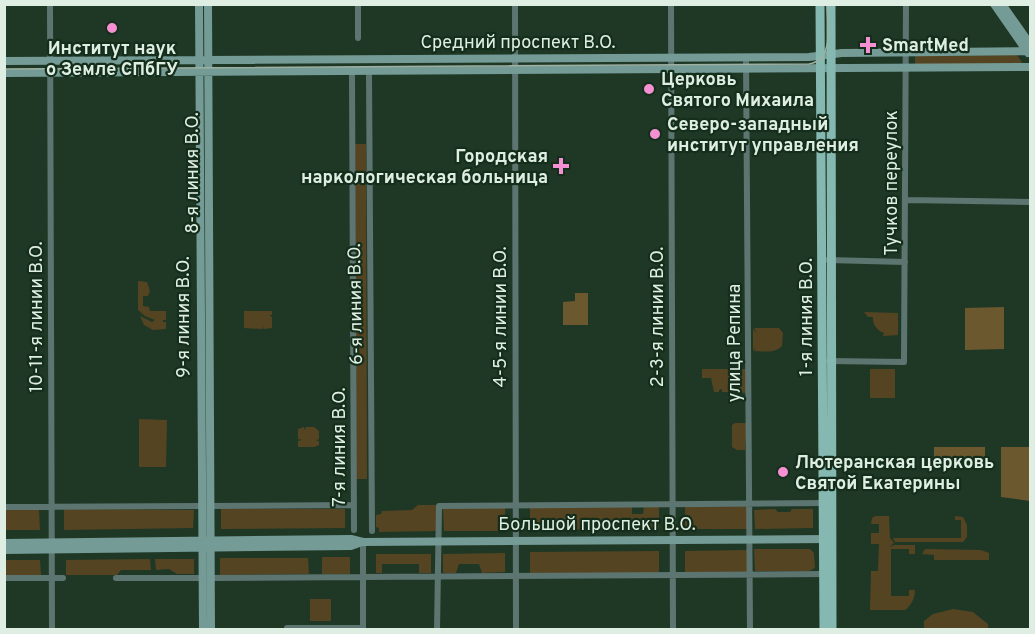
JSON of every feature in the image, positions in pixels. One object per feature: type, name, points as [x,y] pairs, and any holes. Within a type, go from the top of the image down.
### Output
[{"type":"main road","points":[[199,4],[204,60]]},
{"type":"main road","name":"8-я линия В.О.","points":[[207,544],[211,506],[204,73],[208,4]]},
{"type":"main road","name":"1-я линия В.О.","points":[[820,4],[827,361],[823,503],[828,539],[824,574],[824,630]]},
{"type":"main road","points":[[826,260],[831,4]]},
{"type":"main road","points":[[994,4],[1029,50]]},
{"type":"main road","points":[[1002,4],[1029,50]]},
{"type":"main road","name":"Средний проспект В.О.","points":[[4,61],[671,58],[1029,50]]},
{"type":"main road","name":"Средний проспект В.О.","points":[[4,73],[1030,67]]},
{"type":"main road","name":"9-я линия В.О.","points":[[203,630],[207,578],[207,544],[201,506],[204,73]]},
{"type":"main road","points":[[827,361],[828,539],[832,630]]},
{"type":"main road","name":"Большой проспект В.О.","points":[[4,550],[52,546],[207,544],[351,546],[363,542],[828,539]]},
{"type":"main road","name":"Большой проспект В.О.","points":[[4,543],[52,546]]},
{"type":"main road","points":[[207,578],[211,630]]},
{"type":"street","name":"10-11-я линии В.О.","points":[[50,4],[52,630]]},
{"type":"street","points":[[358,4],[358,38]]},
{"type":"street","name":"4-5-я линии В.О.","points":[[515,4],[516,630]]},
{"type":"street","name":"2-3-я линии В.О.","points":[[671,4],[673,630]]},
{"type":"street","name":"Тучков переулок","points":[[827,361],[904,362],[906,4]]},
{"type":"street","name":"улица Репина","points":[[746,57],[750,630]]},
{"type":"street","name":"6-я линия В.О.","points":[[369,75],[372,531]]},
{"type":"street","name":"7-я линия В.О.","points":[[352,76],[354,530]]},
{"type":"street","points":[[906,200],[1030,202]]},
{"type":"street","points":[[826,260],[905,262]]},
{"type":"street","points":[[437,630],[439,506],[823,503]]},
{"type":"street","points":[[211,506],[354,505]]},
{"type":"street","points":[[4,507],[201,506]]},
{"type":"street","points":[[286,630],[286,628],[363,629],[363,542]]},
{"type":"street","points":[[116,578],[824,574]]},
{"type":"street","points":[[4,579],[63,578]]},
{"type":"shaded area","points":[[1017,55],[1023,64],[915,65],[915,56]]},
{"type":"shaded area","points":[[355,144],[366,144],[367,479],[356,479]]},
{"type":"shaded area","points":[[138,281],[147,282],[150,291],[148,296],[143,296],[143,306],[149,307],[150,311],[166,311],[166,320],[163,322],[166,322],[166,329],[153,330],[144,325],[140,316],[152,322],[155,320],[138,310]]},
{"type":"shaded area","points":[[575,293],[588,293],[588,325],[563,325],[563,302],[575,301]]},
{"type":"shaded area","points":[[1004,307],[1004,349],[965,350],[965,308]]},
{"type":"shaded area","points":[[244,311],[272,311],[272,315],[269,315],[272,317],[272,328],[264,329],[263,326],[263,329],[244,328]]},
{"type":"shaded area","points":[[864,312],[898,313],[898,335],[883,336],[884,333],[874,325],[873,317],[868,317]]},
{"type":"shaded area","points":[[754,328],[779,328],[783,333],[782,346],[769,352],[754,351],[756,347],[753,351],[753,329],[757,333]]},
{"type":"shaded area","points":[[702,369],[747,369],[747,393],[722,392],[722,389],[714,392],[711,378],[702,378]]},
{"type":"shaded area","points":[[870,369],[895,369],[895,398],[870,398]]},
{"type":"shaded area","points":[[139,419],[167,420],[166,467],[139,467]]},
{"type":"shaded area","points":[[747,423],[745,450],[732,447],[732,425]]},
{"type":"shaded area","points":[[304,427],[305,430],[306,427],[314,427],[319,431],[319,439],[316,441],[319,441],[319,445],[298,447],[298,441],[302,440],[298,439],[298,429]]},
{"type":"shaded area","points":[[934,447],[985,447],[985,467],[934,467]]},
{"type":"shaded area","points":[[1001,447],[1030,447],[1030,501],[1001,497]]},
{"type":"shaded area","points":[[418,505],[436,505],[437,531],[379,532],[379,528],[376,527],[376,515],[381,514],[382,511],[412,510]]},
{"type":"shaded area","points":[[748,506],[748,529],[685,529],[685,507]]},
{"type":"shaded area","points":[[632,507],[632,514],[643,514],[644,507],[659,507],[659,529],[530,530],[530,508]]},
{"type":"shaded area","points":[[443,508],[505,508],[505,531],[444,531]]},
{"type":"shaded area","points":[[4,509],[39,510],[40,530],[5,530]]},
{"type":"shaded area","points":[[64,509],[194,510],[193,528],[64,530]]},
{"type":"shaded area","points":[[221,509],[345,509],[345,528],[221,529]]},
{"type":"shaded area","points":[[775,509],[778,512],[790,512],[792,509],[813,509],[813,528],[755,529],[754,510]]},
{"type":"shaded area","points":[[875,516],[889,516],[890,538],[894,543],[889,547],[915,545],[915,554],[909,554],[909,549],[891,549],[891,596],[909,596],[909,590],[915,590],[912,601],[905,610],[870,610],[871,571],[878,571],[879,544],[871,544],[871,533],[879,533],[879,524],[871,524]]},
{"type":"shaded area","points":[[955,516],[963,517],[967,525],[967,537],[963,542],[895,542],[893,538],[961,538],[961,520],[955,520]]},
{"type":"shaded area","points":[[754,549],[810,549],[814,553],[815,568],[809,571],[755,571]]},
{"type":"shaded area","points":[[925,549],[981,550],[989,553],[989,560],[934,560],[934,555],[922,554]]},
{"type":"shaded area","points":[[748,550],[748,572],[685,573],[685,551]]},
{"type":"shaded area","points":[[659,551],[659,573],[530,573],[530,552]]},
{"type":"shaded area","points":[[505,553],[505,572],[482,573],[479,564],[459,564],[456,573],[443,573],[443,554]]},
{"type":"shaded area","points":[[376,554],[431,554],[431,573],[419,573],[419,564],[382,564],[382,573],[376,573]]},
{"type":"shaded area","points":[[322,557],[350,557],[350,574],[322,574]]},
{"type":"shaded area","points":[[220,558],[308,558],[309,574],[220,575]]},
{"type":"shaded area","points":[[150,559],[151,570],[121,570],[117,575],[66,575],[66,560]]},
{"type":"shaded area","points":[[155,559],[194,559],[194,574],[177,574],[169,569],[156,570]]},
{"type":"shaded area","points":[[4,560],[40,560],[41,575],[5,575]]},
{"type":"shaded area","points":[[310,599],[331,599],[331,621],[310,621]]},
{"type":"shaded area","points":[[953,609],[973,612],[988,624],[988,629],[924,629],[924,621],[933,614]]},
{"type":"tram line","points":[[4,69],[809,64],[823,56],[826,49],[827,4]]},
{"type":"place","name":"Институт наук о Земле СПбГУ","points":[[112,28]]},
{"type":"place","name":"SmartMed","points":[[868,45]]},
{"type":"place","name":"Церковь Святого Михаила","points":[[649,89]]},
{"type":"place","name":"Северо-западный институт управления","points":[[655,134]]},
{"type":"place","name":"Городская наркологическая больница","points":[[561,166]]},
{"type":"place","name":"Лютеранская церковь Святой Екатерины","points":[[783,472]]}]
